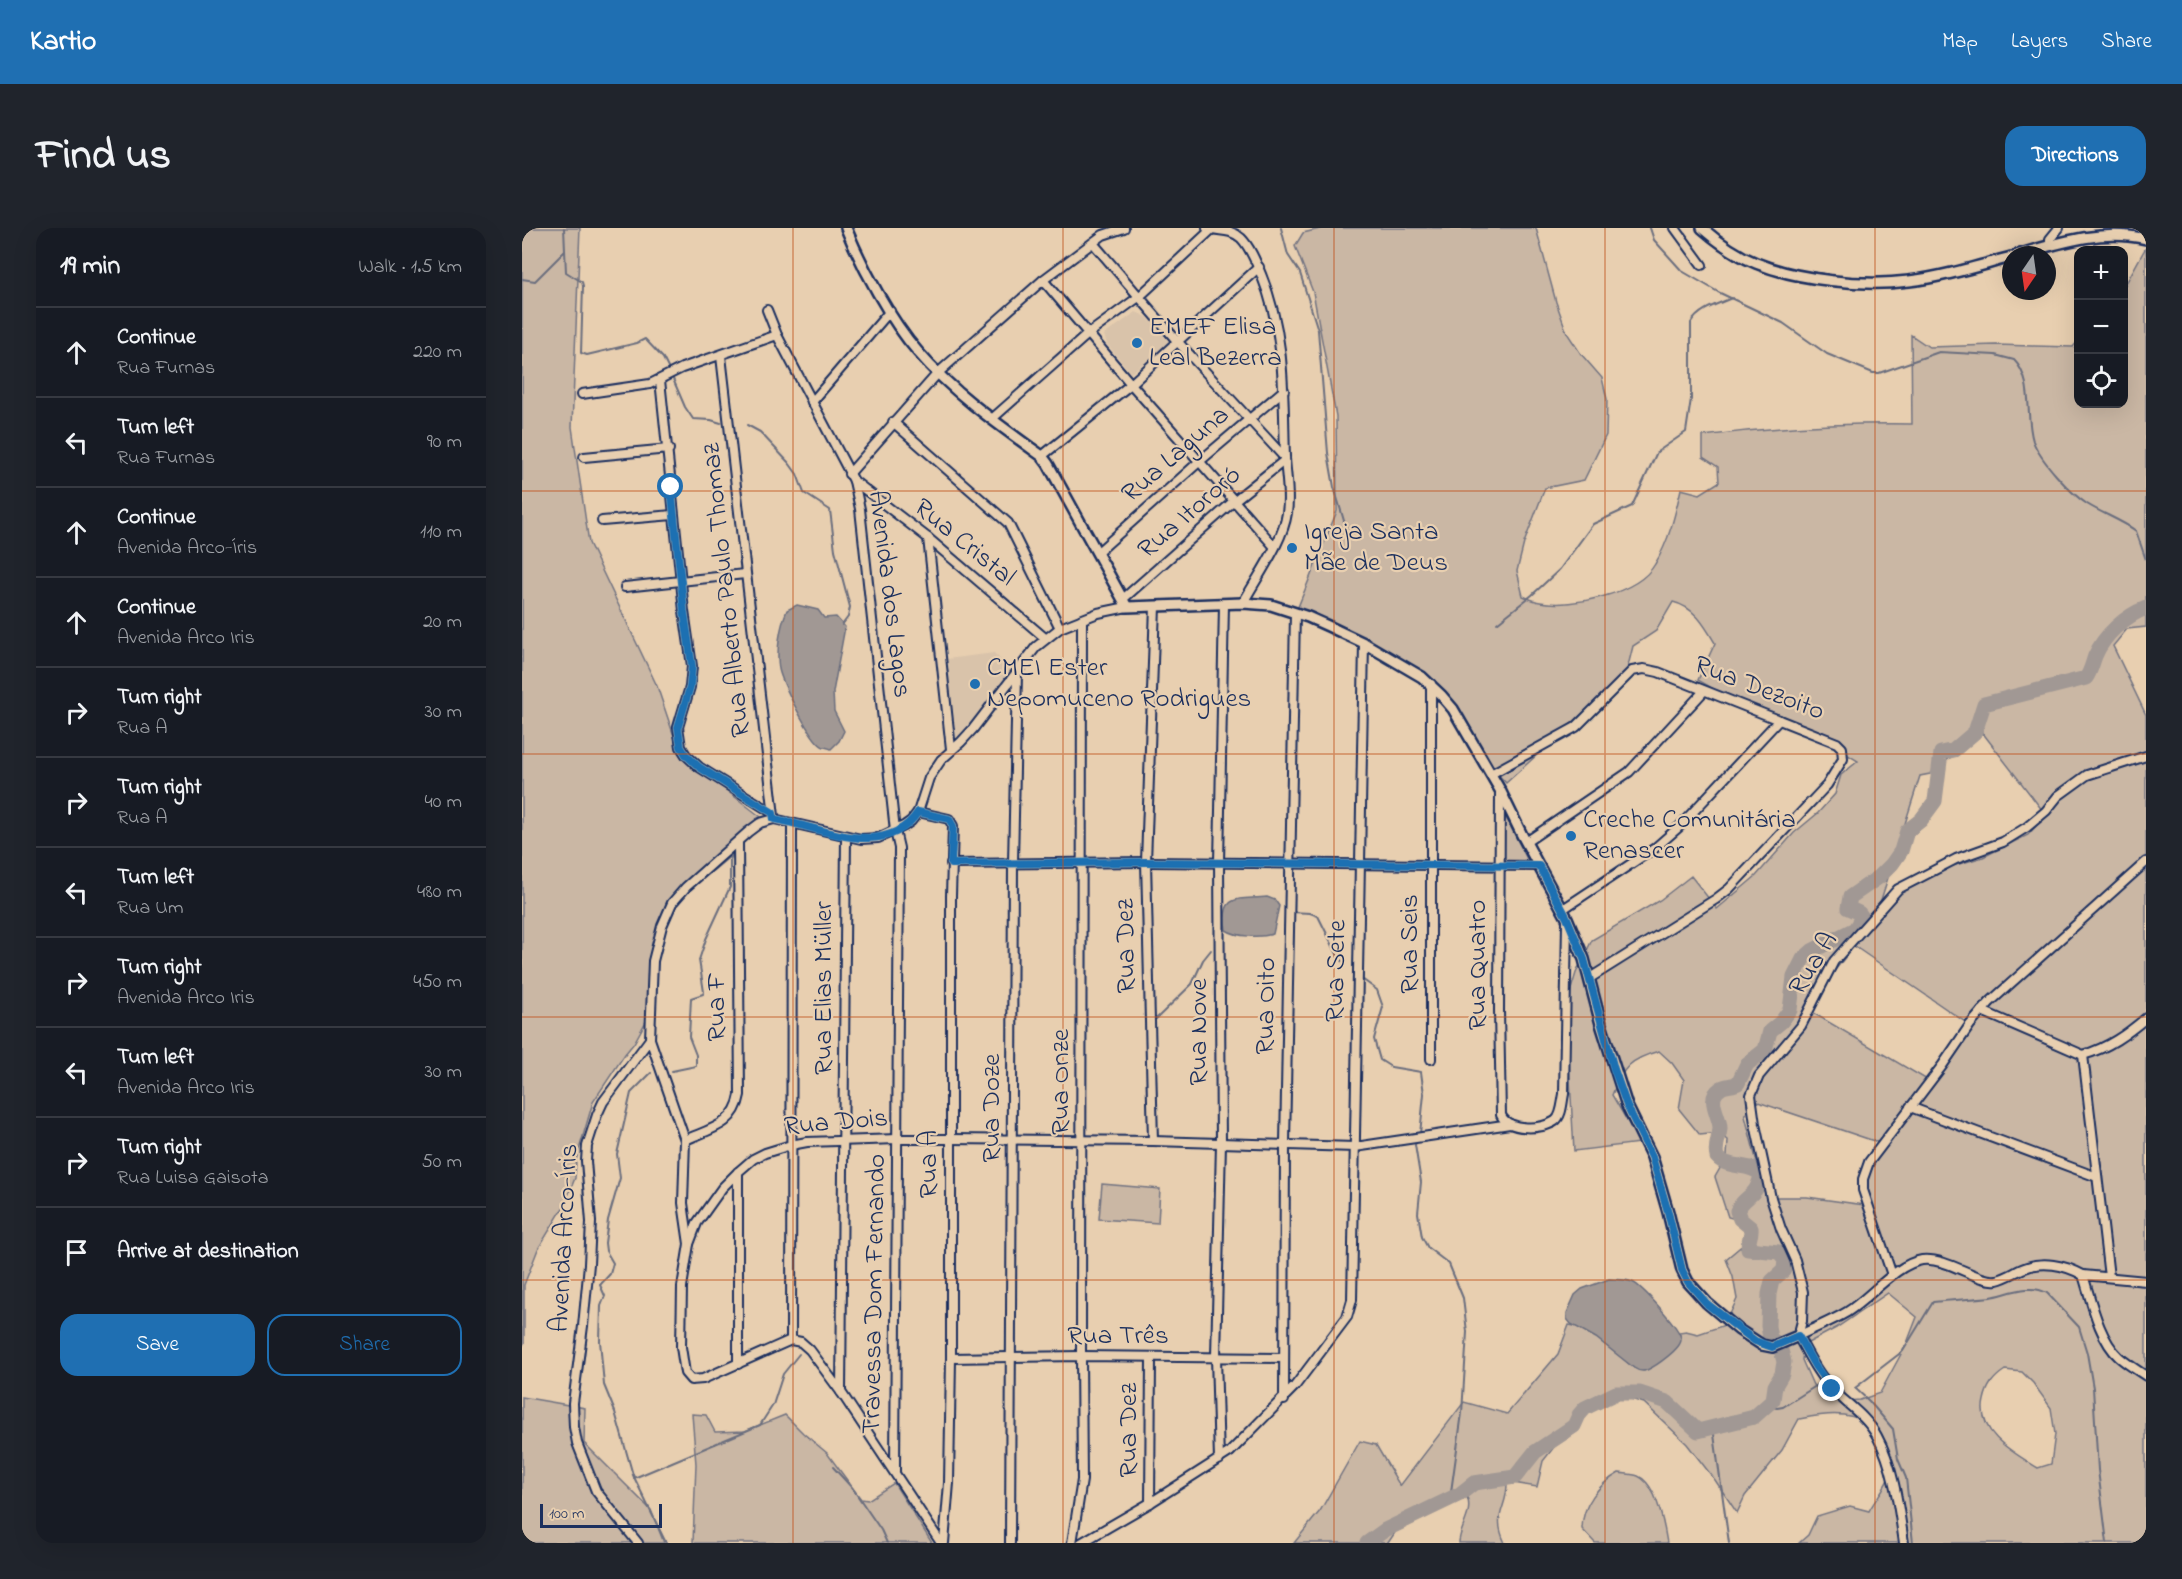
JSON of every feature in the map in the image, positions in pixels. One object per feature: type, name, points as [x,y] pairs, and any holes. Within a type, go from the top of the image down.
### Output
[{"type":"street","points":[[846,228],[858,256],[890,311],[917,351],[938,373],[1042,456],[1054,472],[1125,603]]},
{"type":"street","points":[[849,474],[938,373],[1043,280],[1103,235],[1124,228]]},
{"type":"street","points":[[1675,228],[1702,265]]},
{"type":"street","points":[[1702,228],[1734,252],[1754,262],[1791,273],[1852,281],[1918,280],[2002,259]]},
{"type":"street","points":[[2059,228],[2050,239],[2050,246],[2100,233],[2129,234],[2146,239]]},
{"type":"street","points":[[993,418],[1088,334],[1140,297],[1210,229],[1226,229],[1239,237],[1245,242],[1259,267],[1277,321],[1284,390],[1287,514],[1275,546],[1243,603]]},
{"type":"street","points":[[1093,243],[1177,341],[1250,418],[1285,459]]},
{"type":"street","points":[[1042,456],[1131,384],[1259,267]]},
{"type":"street","points":[[1043,280],[1131,384],[1275,546]]},
{"type":"street","name":"Avenida dos Lagos","points":[[767,310],[777,335],[854,482],[861,509],[895,831]]},
{"type":"street","points":[[812,402],[890,311]]},
{"type":"street","points":[[582,394],[643,386],[682,368],[777,335]]},
{"type":"street","name":"Rua Alberto Paulo Thomaz","points":[[721,356],[774,816]]},
{"type":"street","points":[[660,380],[669,449],[673,515],[692,666],[690,687],[678,727],[681,747],[699,767],[774,816],[792,823],[846,836],[878,838],[910,822],[918,812],[929,778],[940,760],[973,729],[1036,647],[1060,628],[1125,603],[1155,606],[1243,603],[1271,605],[1319,621],[1411,670],[1431,684],[1453,709],[1500,790],[1565,914],[1590,978],[1601,1024],[1627,1106],[1655,1167],[1682,1270],[1688,1282],[1707,1304],[1738,1330],[1762,1345],[1781,1345],[1846,1313],[1863,1302],[1892,1275],[1919,1260],[1942,1262],[1990,1280],[2010,1276],[2032,1266],[2044,1264],[2059,1266],[2083,1275],[2146,1281]]},
{"type":"street","name":"Rua Laguna","points":[[1097,553],[1284,390]]},
{"type":"street","points":[[893,422],[1008,523],[1060,628]]},
{"type":"street","points":[[584,457],[669,449]]},
{"type":"street","name":"Rua Itororó","points":[[1125,603],[1234,500],[1285,459]]},
{"type":"street","name":"Rua Cristal","points":[[854,482],[928,538],[1045,638]]},
{"type":"street","points":[[602,521],[673,515]]},
{"type":"street","points":[[928,538],[951,749]]},
{"type":"street","points":[[625,587],[745,574]]},
{"type":"street","name":"Rua Nove","points":[[1219,1460],[1216,1357],[1221,1143],[1219,863],[1224,604]]},
{"type":"street","name":"Rua Dez","points":[[1153,1141],[1146,862],[1155,606]]},
{"type":"street","name":"Rua Oito","points":[[1284,1400],[1285,1144],[1295,613]]},
{"type":"street","name":"Rua Onze","points":[[1072,1543],[1082,1480],[1082,619]]},
{"type":"street","name":"Rua Sete","points":[[1284,1400],[1347,1317],[1352,1300],[1364,643]]},
{"type":"street","name":"Rua Dezoito","points":[[1491,774],[1576,727],[1632,671],[1644,669],[1658,672],[1837,743],[1842,748],[1843,759],[1827,784],[1735,883],[1716,899],[1590,978]]},
{"type":"street","name":"Rua Doze","points":[[1011,1543],[1012,862],[1017,674]]},
{"type":"street","name":"Rua Seis","points":[[1431,684],[1431,1059]]},
{"type":"street","points":[[1526,842],[1629,772],[1704,691]]},
{"type":"street","points":[[1565,914],[1655,848],[1679,827],[1779,720]]},
{"type":"street","name":"Rua A","points":[[1798,1336],[1802,1321],[1803,1292],[1795,1260],[1781,1230],[1771,1198],[1755,1124],[1751,1095],[1759,1076],[1801,1026],[1834,961],[1898,889],[1956,859],[2003,842],[2027,827],[2046,811],[2058,796],[2087,775],[2146,756]]},
{"type":"street","name":"Rua Quatro","points":[[1500,790],[1501,1115],[1510,1124]]},
{"type":"street","name":"Rua A","points":[[918,812],[951,820],[953,826],[951,864],[951,1358],[948,1483],[943,1543]]},
{"type":"street","points":[[774,816],[755,826],[676,897],[665,917],[653,961],[650,1039],[685,1140],[683,1203],[689,1244],[682,1287],[681,1347],[685,1373],[691,1380],[696,1381],[791,1340],[797,1340],[806,1345],[841,1392],[943,1543]]},
{"type":"street","points":[[791,1340],[792,823]]},
{"type":"street","name":"Travessa Dom Fernando","points":[[895,831],[899,848],[895,1471]]},
{"type":"street","name":"Rua Elias Müller","points":[[841,1392],[846,836]]},
{"type":"street","name":"Rua F","points":[[685,1140],[721,1125],[732,1117],[738,1106],[740,1095],[738,842]]},
{"type":"street","points":[[951,864],[1146,862],[1539,866]]},
{"type":"street","points":[[1892,1275],[1867,1203],[1863,1179],[1869,1162],[1982,1011],[2118,885],[2146,862]]},
{"type":"street","points":[[1510,1124],[1521,1127],[1538,1127],[1555,1121],[1560,1114],[1564,1094],[1565,914]]},
{"type":"street","points":[[1982,1011],[2083,1055],[2097,1051],[2125,1035],[2146,1018]]},
{"type":"street","name":"Avenida Arco-Íris","points":[[638,1543],[596,1491],[577,1443],[573,1403],[584,1326],[589,1264],[591,1222],[586,1153],[603,1102],[650,1039]]},
{"type":"street","points":[[2083,1055],[2109,1277]]},
{"type":"street","points":[[1910,1107],[2097,1177]]},
{"type":"street","name":"Rua Dois","points":[[689,1244],[707,1209],[722,1188],[738,1172],[759,1156],[791,1145],[898,1138],[1153,1141],[1355,1147],[1510,1124]]},
{"type":"street","points":[[738,1172],[738,1364]]},
{"type":"street","points":[[2083,1275],[2111,1348],[2119,1357],[2146,1376]]},
{"type":"street","points":[[1798,1336],[1815,1366],[1832,1389],[1869,1423],[1878,1437],[1897,1495],[1904,1543]]},
{"type":"street","name":"Rua Três","points":[[951,1358],[1081,1356],[1284,1358]]},
{"type":"street","name":"Rua Dez","points":[[1150,1503],[1151,1358]]},
{"type":"street","points":[[1081,1543],[1219,1460],[1238,1445],[1284,1400]]},
{"type":"shaded area","points":[[522,228],[580,228],[572,427],[589,543],[657,686],[677,745],[705,774],[765,820],[733,854],[677,901],[655,954],[650,1014],[634,1043],[593,1102],[576,1160],[575,1178],[563,1208],[538,1249],[524,1285],[524,1343],[522,1347]]},
{"type":"shaded area","points":[[1324,228],[1536,228],[1567,333],[1581,354],[1602,378],[1607,399],[1606,435],[1584,480],[1545,488],[1524,543],[1517,571],[1523,596],[1538,602],[1553,603],[1586,601],[1620,591],[1646,574],[1655,564],[1668,537],[1681,489],[1700,494],[1719,482],[1718,467],[1703,457],[1703,436],[1807,426],[1912,424],[1911,335],[1929,347],[2074,346],[2074,408],[2128,408],[2128,280],[2146,247],[2146,627],[2127,629],[2113,646],[2146,715],[2146,1543],[1799,1543],[1808,1535],[1817,1516],[1850,1506],[1869,1511],[1885,1486],[1891,1471],[1891,1459],[1886,1448],[1867,1423],[1842,1415],[1799,1419],[1782,1450],[1745,1496],[1737,1513],[1687,1444],[1644,1403],[1611,1393],[1573,1423],[1543,1461],[1537,1487],[1507,1482],[1500,1518],[1501,1533],[1505,1543],[1459,1543],[1469,1506],[1461,1487],[1404,1519],[1388,1543],[1294,1543],[1320,1511],[1360,1441],[1376,1445],[1400,1486],[1464,1402],[1507,1414],[1558,1354],[1569,1325],[1585,1330],[1634,1368],[1644,1371],[1680,1335],[1679,1332],[1698,1334],[1725,1325],[1737,1299],[1733,1277],[1726,1259],[1751,1238],[1747,1222],[1728,1217],[1715,1177],[1727,1156],[1728,1140],[1719,1133],[1700,1135],[1679,1109],[1684,1080],[1672,1063],[1659,1051],[1641,1057],[1629,1065],[1620,1077],[1612,1095],[1640,1143],[1574,1151],[1566,1006],[1576,973],[1592,940],[1660,900],[1691,876],[1717,909],[1756,876],[1794,833],[1818,813],[1835,794],[1841,775],[1858,761],[1804,728],[1782,718],[1771,722],[1698,680],[1715,643],[1693,612],[1673,602],[1656,631],[1633,646],[1626,674],[1506,783],[1431,684],[1410,666],[1296,612],[1337,511],[1336,416],[1313,292],[1295,246],[1303,233]],"holes":[[[1982,732],[2046,815],[2028,835],[1983,857],[1925,874],[1892,899],[1875,919],[1920,776],[1930,774]],[[1854,946],[1971,1026],[1934,1084],[1813,1013],[1832,974]],[[1752,1100],[1877,1142],[1879,1145],[1861,1189],[1865,1205],[1807,1197],[1769,1197],[1762,1182],[1745,1116]],[[1888,1293],[1917,1317],[1907,1343],[1880,1393],[1860,1400],[1832,1399],[1813,1385],[1802,1360],[1805,1336],[1806,1344],[1836,1328]],[[2005,1370],[2022,1372],[2051,1408],[2055,1434],[2051,1464],[2038,1468],[2008,1449],[1991,1432],[1986,1422],[1983,1412],[1987,1391],[1991,1383]]]},
{"type":"shaded area","name":"EMEF Elisa Leal Bezerra","points":[[1136,312],[1147,317],[1169,342],[1131,373],[1107,344],[1104,335]]},
{"type":"shaded area","points":[[797,605],[818,610],[824,618],[836,617],[845,627],[833,692],[834,711],[844,731],[839,741],[831,749],[822,746],[811,733],[791,698],[779,669],[778,646],[782,624],[787,610]]},
{"type":"shaded area","name":"CMEI Ester Nepomuceno Rodrigues","points":[[994,653],[1012,671],[961,736],[954,738],[947,659]]},
{"type":"shaded area","points":[[1503,812],[1529,863],[1509,863],[1503,858]]},
{"type":"shaded area","points":[[1267,897],[1275,900],[1279,906],[1273,934],[1249,936],[1226,930],[1226,909],[1229,904],[1234,900]]},
{"type":"shaded area","points":[[1102,1184],[1160,1189],[1158,1223],[1099,1219]]},
{"type":"shaded area","points":[[1609,1279],[1626,1280],[1637,1285],[1660,1308],[1679,1334],[1680,1343],[1673,1352],[1647,1370],[1636,1369],[1567,1319],[1567,1313],[1575,1295],[1582,1289]]},
{"type":"shaded area","points":[[522,1397],[585,1408],[584,1443],[651,1510],[664,1543],[522,1543]]},
{"type":"shaded area","points":[[692,1414],[706,1415],[715,1432],[745,1431],[785,1415],[827,1453],[861,1499],[868,1500],[894,1483],[932,1543],[693,1543],[696,1464]]},
{"type":"shaded area","points":[[1619,1473],[1638,1476],[1650,1487],[1658,1505],[1667,1543],[1595,1543],[1582,1529],[1585,1512],[1593,1496]]},
{"type":"waterway","points":[[564,228],[566,272],[582,282],[583,286],[581,353],[587,355],[645,339],[663,358],[669,370]]},
{"type":"waterway","points":[[1281,228],[1288,255],[1300,273],[1318,330],[1328,453],[1334,487],[1347,531]]},
{"type":"waterway","points":[[1650,228],[1654,240],[1682,271],[1718,292],[1783,323],[1827,354],[1873,373],[1879,373],[1939,352],[1995,355],[2014,360],[2020,368],[2027,388],[2033,441],[2042,457],[2056,476],[2080,499],[2136,531],[2146,560]]},
{"type":"waterway","points":[[522,279],[535,281],[565,251]]},
{"type":"waterway","points":[[1497,623],[1560,569],[1593,524],[1632,506],[1657,452],[1686,432],[1691,399],[1691,323],[1704,311],[1732,298]]},
{"type":"waterway","points":[[673,379],[693,419],[721,423]]},
{"type":"waterway","points":[[747,425],[760,432],[789,463],[797,474],[804,493],[830,510],[835,550],[850,607],[848,617],[842,625]]},
{"type":"waterway","points":[[1367,1543],[1385,1530],[1460,1494],[1474,1483],[1515,1477],[1535,1452],[1574,1426],[1585,1408],[1616,1393],[1640,1393],[1667,1402],[1698,1431],[1754,1417],[1773,1400],[1775,1386],[1782,1374],[1784,1362],[1780,1346],[1770,1338],[1769,1294],[1772,1281],[1784,1270],[1785,1259],[1779,1252],[1748,1249],[1751,1228],[1740,1219],[1737,1211],[1756,1188],[1761,1175],[1757,1171],[1727,1163],[1717,1157],[1716,1146],[1720,1124],[1714,1103],[1716,1093],[1722,1088],[1738,1083],[1747,1064],[1765,1050],[1770,1031],[1790,1010],[1794,977],[1803,959],[1812,951],[1855,929],[1862,917],[1848,908],[1850,897],[1879,877],[1892,864],[1901,851],[1907,831],[1921,820],[1935,801],[1941,753],[1954,750],[1975,732],[1984,704],[2086,678],[2104,641],[2116,627],[2130,616],[2146,608]]},
{"type":"waterway","points":[[672,1071],[696,1066],[696,1055],[689,1037],[691,998],[704,992],[699,960],[730,887],[730,860],[734,848]]},
{"type":"waterway","points":[[1291,912],[1318,916],[1338,956],[1344,963]]},
{"type":"waterway","points":[[1156,1019],[1192,984],[1203,960],[1211,950]]},
{"type":"waterway","points":[[1362,979],[1377,990],[1383,1007],[1374,1039],[1380,1060],[1391,1067],[1421,1072],[1424,1094],[1420,1134]]},
{"type":"waterway","points":[[651,1073],[631,1093],[617,1154],[620,1178],[608,1220],[605,1243],[606,1251],[613,1263],[610,1274],[600,1285],[605,1296],[601,1306],[600,1341],[604,1385],[615,1412],[633,1475],[666,1543]]},
{"type":"waterway","points":[[1417,1139],[1415,1145],[1421,1182],[1418,1213],[1422,1237],[1428,1248],[1449,1264],[1463,1298],[1467,1332],[1462,1413],[1450,1499]]},
{"type":"waterway","points":[[1913,1543],[1906,1478],[1898,1459],[1893,1429],[1855,1388],[1903,1351],[1933,1302],[1991,1297],[2026,1289],[2047,1293],[2079,1327],[2087,1353],[2093,1388],[2098,1470],[2107,1543]]},
{"type":"waterway","points":[[634,1478],[760,1425],[773,1405],[783,1374],[799,1354]]},
{"type":"waterway","points":[[1767,1406],[1783,1407],[1819,1384]]},
{"type":"waterway","points":[[1713,1427],[1729,1543]]},
{"type":"waterway","points":[[833,1467],[853,1489],[881,1530],[887,1543]]},
{"type":"place","name":"EMEF Elisa Leal Bezerra","points":[[1137,343]]},
{"type":"place","name":"Igreja Santa Mãe de Deus","points":[[1292,548]]},
{"type":"place","name":"CMEI Ester Nepomuceno Rodrigues","points":[[975,684]]},
{"type":"place","name":"Creche Comunitária Renascer","points":[[1571,836]]},
{"type":"route","points":[[671,487],[684,611],[692,655],[692,678],[678,727],[681,747],[699,767],[773,813],[774,819],[861,839],[886,836],[910,822],[918,812],[949,819],[953,823],[951,864],[1146,862],[1539,866],[1578,942],[1614,1069],[1627,1106],[1652,1157],[1668,1212],[1677,1256],[1688,1282],[1707,1304],[1738,1330],[1762,1345],[1776,1347],[1798,1336],[1815,1366],[1832,1389]]}]
